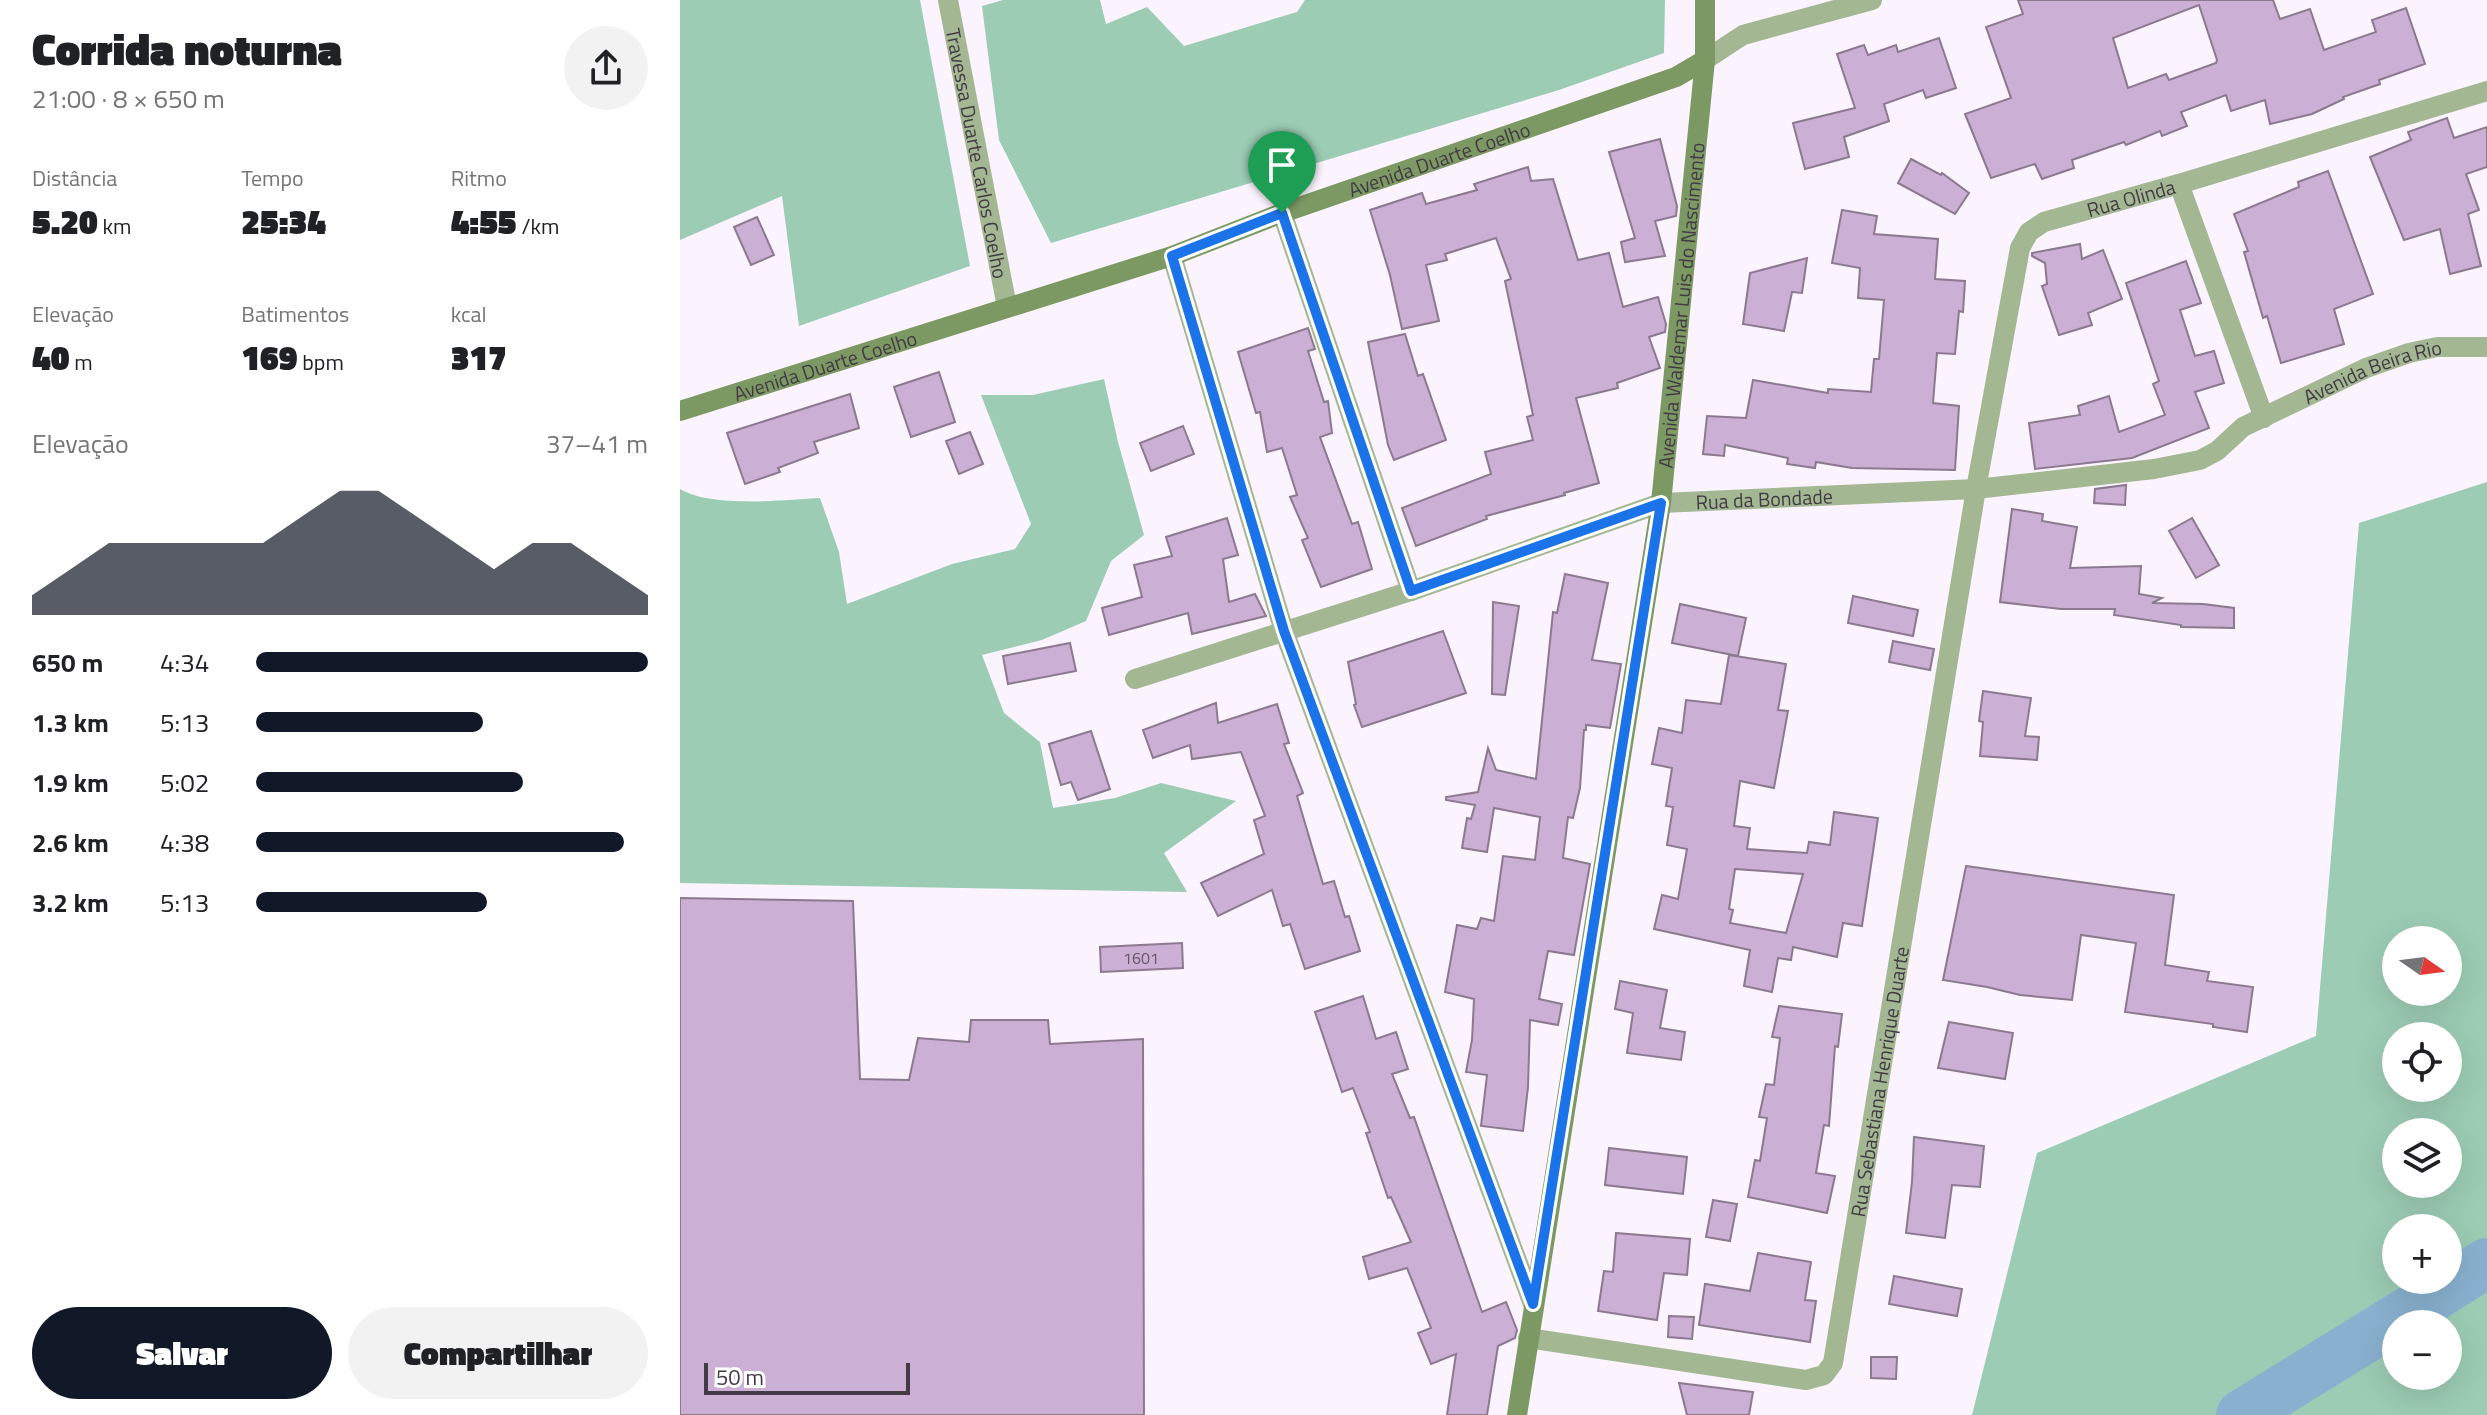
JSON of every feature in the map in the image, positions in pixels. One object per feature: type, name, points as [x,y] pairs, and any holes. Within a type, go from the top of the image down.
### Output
[{"type":"main road","name":"Avenida Waldemar Luis do Nascimento","points":[[1517,1415],[1661,503],[1705,60],[1705,0]]},
{"type":"main road","name":"Avenida Duarte Coelho","points":[[680,411],[1172,256],[1282,213],[1676,77],[1705,60]]},
{"type":"street","name":"Travessa Duarte Carlos Coelho","points":[[948,0],[1007,307]]},
{"type":"street","name":"Avenida Duarte Coelho","points":[[1705,60],[1743,35],[1872,0]]},
{"type":"street","name":"Rua Olinda","points":[[1976,489],[2020,248],[2029,232],[2044,222],[2487,91]]},
{"type":"street","points":[[2179,184],[2264,418]]},
{"type":"street","points":[[1282,213],[1411,591]]},
{"type":"street","points":[[1172,256],[1284,631],[1533,1304]]},
{"type":"street","name":"Avenida Beira Rio","points":[[2264,418],[2366,368],[2409,353],[2437,347],[2487,347]]},
{"type":"street","name":"Rua da Bondade","points":[[1135,679],[1411,591],[1661,503],[1976,489],[2154,469],[2200,460],[2217,451],[2243,427],[2264,418]]},
{"type":"street","name":"Rua Sebastiana Henrique Duarte","points":[[1528,1338],[1806,1380],[1824,1375],[1833,1363],[1976,489]]},
{"type":"green space","points":[[680,0],[920,0],[970,266],[799,326],[782,196],[680,240]]},
{"type":"green space","points":[[1003,0],[1100,0],[1106,24],[1147,7],[1184,46],[1297,12],[1305,0],[1665,0],[1664,53],[1559,90],[1051,243],[999,140],[982,6]]},
{"type":"green space","points":[[1104,379],[1144,535],[1111,561],[1086,621],[1042,640],[982,655],[1004,713],[1040,742],[1053,808],[1115,798],[1161,783],[1236,801],[1164,853],[1187,892],[680,883],[680,489],[710,499],[729,501],[820,498],[839,552],[847,604],[952,564],[1015,549],[1031,524],[981,395],[1033,395]]},
{"type":"green space","points":[[2487,482],[2487,1415],[1972,1415],[2037,1153],[2316,1036],[2359,523]]},
{"type":"building","points":[[2018,0],[2273,0],[2280,19],[2310,9],[2324,50],[2376,32],[2372,20],[2406,8],[2425,64],[2379,80],[2380,84],[2343,97],[2312,114],[2270,124],[2265,100],[2231,111],[2226,95],[2181,112],[2187,126],[2162,136],[2160,131],[2126,145],[2124,142],[2072,160],[2074,168],[2042,179],[2035,164],[1991,178],[1965,114],[2011,98],[1986,27],[2023,14]],"holes":[[[2199,5],[2217,60],[2169,80],[2166,74],[2128,88],[2113,38]]]},
{"type":"building","points":[[1939,38],[1956,88],[1926,98],[1923,90],[1884,104],[1889,121],[1844,137],[1849,157],[1805,169],[1793,123],[1855,108],[1837,54],[1864,45],[1868,55],[1896,45],[1898,52]]},
{"type":"building","points":[[2447,118],[2454,138],[2487,127],[2487,167],[2466,174],[2479,210],[2468,214],[2481,266],[2450,274],[2440,229],[2404,240],[2370,157],[2411,140],[2408,132]]},
{"type":"building","points":[[1660,139],[1677,206],[1676,216],[1655,221],[1665,256],[1625,262],[1621,242],[1635,238],[1609,152]]},
{"type":"building","points":[[1911,159],[1942,173],[1969,193],[1955,214],[1898,183]]},
{"type":"building","points":[[1528,167],[1531,181],[1553,179],[1578,260],[1609,253],[1623,307],[1658,297],[1666,324],[1665,332],[1649,337],[1660,368],[1617,383],[1618,388],[1576,398],[1599,483],[1486,516],[1487,519],[1416,546],[1402,508],[1491,474],[1485,452],[1533,440],[1527,417],[1533,415],[1505,281],[1511,279],[1496,238],[1445,254],[1447,260],[1426,265],[1439,321],[1402,329],[1390,275],[1370,210],[1422,193],[1426,204],[1477,190],[1474,184]]},
{"type":"building","points":[[2328,171],[2373,294],[2334,309],[2344,344],[2281,363],[2267,316],[2263,318],[2244,252],[2248,251],[2234,214],[2299,187],[2298,182]]},
{"type":"building","points":[[1842,210],[1877,216],[1874,234],[1938,239],[1935,279],[1965,281],[1955,354],[1937,353],[1933,403],[1959,406],[1955,470],[1852,468],[1816,462],[1815,468],[1787,464],[1788,458],[1725,445],[1724,456],[1703,454],[1707,416],[1746,418],[1753,380],[1828,393],[1828,389],[1871,392],[1874,359],[1879,359],[1884,300],[1858,298],[1860,268],[1832,263]]},
{"type":"building","points":[[757,217],[774,255],[751,265],[734,227]]},
{"type":"building","points":[[2080,244],[2082,259],[2103,250],[2122,299],[2088,313],[2092,325],[2059,335],[2042,286],[2047,284],[2045,263],[2032,253]]},
{"type":"building","points":[[1807,258],[1802,293],[1792,292],[1784,331],[1743,324],[1750,273]]},
{"type":"building","points":[[2186,261],[2201,303],[2180,310],[2195,356],[2214,351],[2224,383],[2195,392],[2209,428],[2132,458],[2035,469],[2029,423],[2080,415],[2078,406],[2109,396],[2119,432],[2165,415],[2153,384],[2159,381],[2126,283]]},
{"type":"building","points":[[1308,328],[1315,349],[1308,351],[1324,402],[1328,401],[1332,433],[1320,437],[1352,524],[1358,522],[1372,569],[1321,587],[1302,540],[1308,538],[1290,497],[1297,495],[1282,448],[1267,452],[1260,412],[1256,413],[1238,352]]},
{"type":"building","points":[[1405,334],[1418,376],[1423,374],[1446,440],[1394,460],[1388,445],[1368,342]]},
{"type":"building","points":[[939,372],[955,422],[911,437],[894,387]]},
{"type":"building","points":[[850,394],[859,428],[814,442],[818,453],[778,468],[780,472],[745,484],[727,433]]},
{"type":"building","points":[[1183,426],[1194,454],[1151,471],[1140,443]]},
{"type":"building","points":[[970,432],[983,464],[959,474],[946,441]]},
{"type":"building","points":[[2126,485],[2125,505],[2094,503],[2095,489]]},
{"type":"building","points":[[2012,509],[2043,514],[2042,521],[2077,527],[2070,568],[2141,566],[2139,594],[2162,598],[2152,603],[2234,608],[2234,628],[2181,627],[2114,615],[2115,609],[2061,609],[2000,602]]},
{"type":"building","points":[[1227,518],[1238,555],[1223,559],[1229,602],[1255,594],[1266,616],[1192,634],[1188,613],[1109,635],[1102,608],[1142,597],[1134,565],[1172,556],[1166,537]]},
{"type":"building","points":[[2192,518],[2219,565],[2196,578],[2169,531]]},
{"type":"building","points":[[1565,574],[1608,583],[1592,660],[1621,664],[1610,728],[1586,725],[1584,730],[1580,788],[1573,818],[1568,817],[1563,858],[1590,864],[1574,955],[1548,951],[1539,999],[1562,1004],[1558,1025],[1530,1020],[1523,1131],[1481,1126],[1487,1075],[1466,1072],[1472,1040],[1474,999],[1445,992],[1457,925],[1477,929],[1481,918],[1494,921],[1503,856],[1535,860],[1540,817],[1494,808],[1487,852],[1462,848],[1467,818],[1471,819],[1475,805],[1446,800],[1446,797],[1478,792],[1488,748],[1496,770],[1536,779],[1553,612],[1557,613]]},
{"type":"building","points":[[1853,596],[1918,610],[1913,636],[1848,623]]},
{"type":"building","points":[[1493,602],[1519,606],[1505,695],[1492,694]]},
{"type":"building","points":[[1680,604],[1746,618],[1738,656],[1672,643]]},
{"type":"building","points":[[1443,631],[1466,693],[1362,727],[1354,705],[1348,662]]},
{"type":"building","points":[[1893,641],[1934,649],[1930,670],[1889,662]]},
{"type":"building","points":[[1070,643],[1076,671],[1008,684],[1003,656]]},
{"type":"building","points":[[1729,655],[1786,664],[1778,710],[1788,711],[1774,788],[1740,781],[1734,826],[1750,828],[1747,849],[1807,853],[1809,842],[1830,845],[1834,812],[1878,818],[1862,926],[1843,923],[1837,957],[1793,947],[1791,960],[1778,958],[1772,992],[1744,986],[1750,950],[1654,929],[1662,895],[1678,899],[1687,849],[1667,845],[1673,807],[1666,806],[1672,768],[1652,764],[1659,728],[1682,733],[1686,700],[1721,704]],"holes":[[[1735,869],[1803,874],[1786,933],[1730,923]]]},
{"type":"building","points":[[1983,691],[2031,698],[2025,736],[2039,737],[2037,760],[1980,756],[1983,722],[1979,721]]},
{"type":"building","points":[[1216,703],[1218,723],[1277,704],[1289,743],[1284,744],[1303,793],[1297,796],[1323,884],[1334,881],[1360,951],[1305,969],[1290,924],[1283,926],[1272,890],[1218,916],[1201,883],[1264,854],[1254,820],[1265,816],[1241,752],[1192,759],[1190,745],[1153,758],[1143,730]]},
{"type":"building","points":[[1091,731],[1110,789],[1078,800],[1071,782],[1061,785],[1049,744]]},
{"type":"building","points":[[1966,866],[2174,895],[2165,965],[2209,972],[2207,981],[2253,987],[2247,1032],[2125,1012],[2136,943],[2081,935],[2072,1000],[2020,995],[1943,980]]},
{"type":"building","points":[[680,898],[853,901],[860,1079],[909,1080],[918,1038],[969,1042],[971,1020],[1048,1020],[1050,1044],[1143,1039],[1144,1415],[680,1415]]},
{"type":"building","points":[[1182,943],[1183,968],[1101,972],[1100,947]]},
{"type":"building","points":[[1620,981],[1667,990],[1660,1028],[1685,1032],[1681,1060],[1627,1053],[1633,1013],[1615,1009]]},
{"type":"building","points":[[1363,996],[1376,1039],[1396,1032],[1408,1069],[1392,1074],[1410,1118],[1414,1117],[1482,1312],[1506,1302],[1517,1330],[1515,1338],[1498,1346],[1487,1415],[1447,1415],[1456,1354],[1431,1364],[1418,1333],[1431,1328],[1407,1268],[1369,1279],[1363,1257],[1411,1242],[1391,1197],[1388,1198],[1366,1133],[1370,1132],[1353,1088],[1342,1092],[1315,1012]]},
{"type":"building","points":[[1779,1006],[1842,1014],[1838,1047],[1835,1046],[1829,1126],[1824,1125],[1816,1173],[1835,1176],[1827,1213],[1748,1197],[1755,1160],[1760,1161],[1767,1118],[1759,1117],[1766,1084],[1774,1085],[1780,1038],[1772,1037]]},
{"type":"building","points":[[1949,1022],[2013,1033],[2005,1079],[1938,1068]]},
{"type":"building","points":[[1914,1137],[1984,1146],[1980,1187],[1952,1185],[1945,1238],[1906,1233]]},
{"type":"building","points":[[1609,1148],[1687,1157],[1683,1194],[1605,1185]]},
{"type":"building","points":[[1713,1200],[1737,1204],[1730,1241],[1706,1237]]},
{"type":"building","points":[[1616,1233],[1690,1239],[1687,1275],[1664,1273],[1657,1320],[1598,1311],[1604,1271],[1613,1272]]},
{"type":"building","points":[[1758,1253],[1811,1262],[1805,1300],[1816,1301],[1810,1342],[1699,1325],[1705,1284],[1750,1291]]},
{"type":"building","points":[[1894,1276],[1962,1289],[1957,1316],[1889,1304]]},
{"type":"building","points":[[1669,1316],[1694,1317],[1692,1339],[1668,1337]]},
{"type":"building","points":[[1871,1357],[1897,1357],[1896,1379],[1871,1378]]},
{"type":"building","points":[[1679,1383],[1753,1392],[1749,1415],[1687,1415]]},
{"type":"waterway","points":[[2241,1415],[2487,1263]]},
{"type":"route","points":[[1282,213],[1411,591],[1661,503],[1533,1304],[1284,631],[1172,256],[1282,213]]}]
